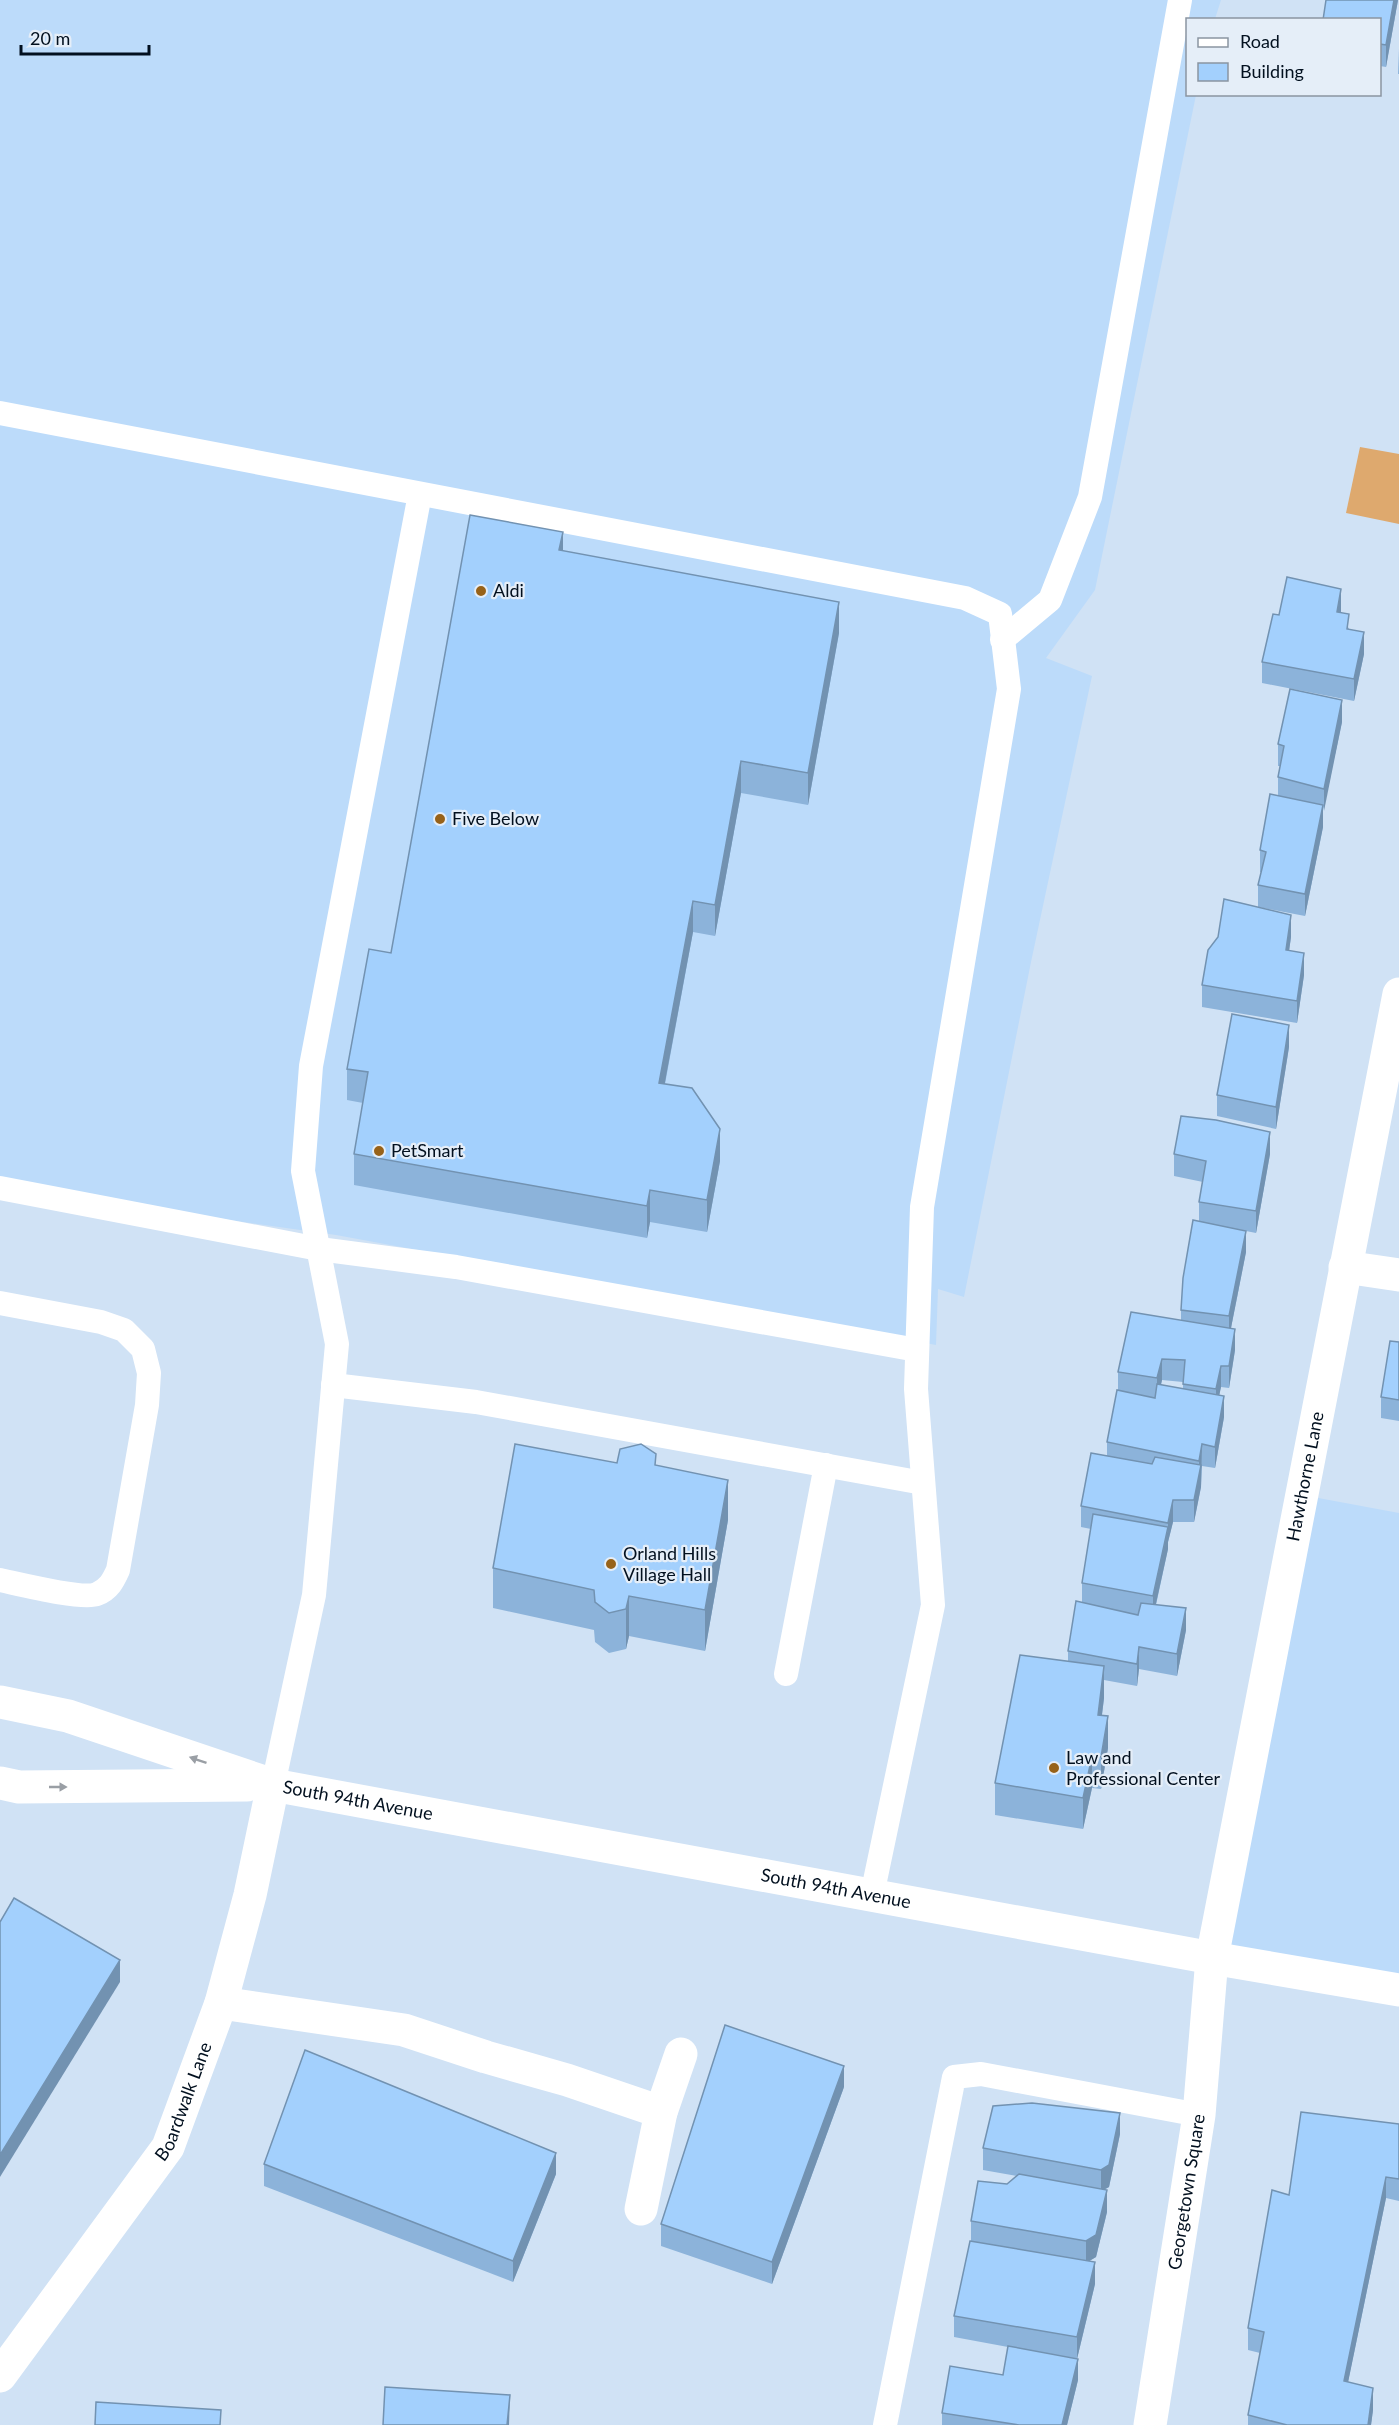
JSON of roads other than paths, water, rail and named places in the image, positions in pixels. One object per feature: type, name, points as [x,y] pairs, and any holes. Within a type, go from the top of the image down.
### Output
[{"type":"street","name":"Hawthorne Lane","points":[[1212,1958],[1399,994]]},
{"type":"street","points":[[1345,1267],[1399,1275]]},
{"type":"street","name":"South 94th Avenue","points":[[0,1702],[68,1716],[273,1785],[1212,1958],[1399,1990]]},
{"type":"street","name":"South 94th Avenue","points":[[0,1783],[19,1787],[273,1785]]},
{"type":"street","name":"Boardwalk Lane","points":[[0,2376],[168,2146],[221,2003],[250,1895],[273,1785]]},
{"type":"street","name":"Georgetown Square","points":[[1150,2425],[1199,2115],[1212,1958]]},
{"type":"street","points":[[221,2003],[404,2030],[567,2080],[661,2112]]},
{"type":"street","points":[[641,2209],[661,2112],[681,2055]]},
{"type":"lane","points":[[1002,640],[1050,600],[1090,497],[1180,0]]},
{"type":"lane","points":[[0,413],[965,598],[1000,614],[1009,688],[922,1207],[916,1389],[933,1605],[872,1895]]},
{"type":"lane","points":[[273,1785],[314,1595],[337,1344],[303,1171],[311,1066],[420,494]]},
{"type":"lane","points":[[0,1188],[319,1249],[468,1269],[917,1350]]},
{"type":"lane","points":[[0,1303],[101,1322],[124,1330],[143,1349],[149,1373],[147,1406],[118,1570],[110,1586],[95,1595],[73,1594],[0,1580]]},
{"type":"lane","points":[[333,1385],[476,1402],[923,1482]]},
{"type":"lane","points":[[786,1674],[826,1465]]},
{"type":"lane","points":[[885,2425],[954,2077],[981,2073],[1199,2115]]},
{"type":"place","name":"Aldi","points":[[481,591]]},
{"type":"place","name":"Five Below","points":[[440,819]]},
{"type":"place","name":"PetSmart","points":[[379,1151]]},
{"type":"place","name":"Orland Hills Village Hall","points":[[611,1564]]},
{"type":"place","name":"Law and Professional Center","points":[[1054,1768]]}]
